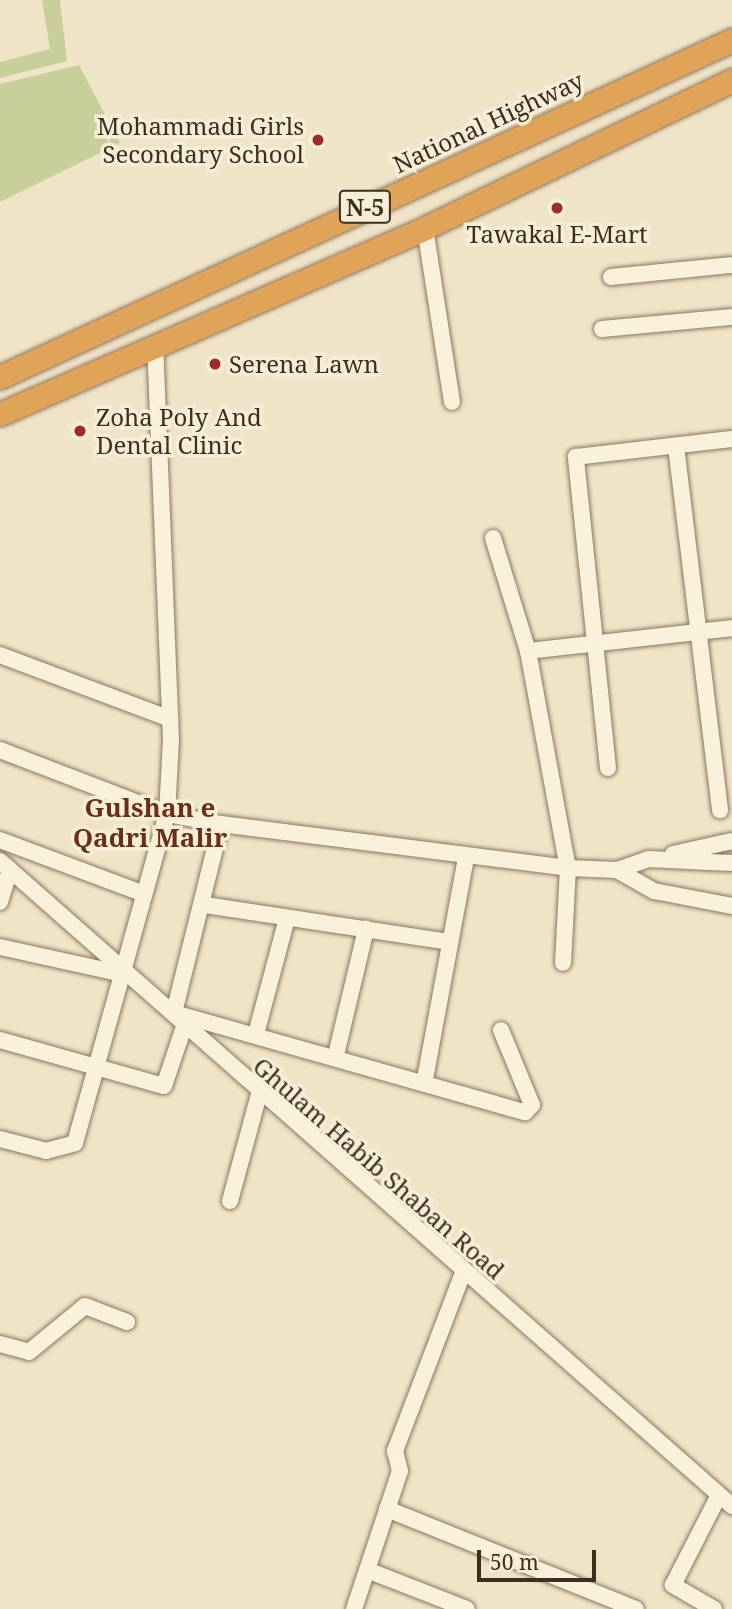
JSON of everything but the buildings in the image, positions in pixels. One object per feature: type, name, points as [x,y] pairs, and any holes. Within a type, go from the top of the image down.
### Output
[{"type":"highway","name":"National Highway","points":[[0,377],[732,40]]},
{"type":"highway","name":"N-5","points":[[0,414],[425,228],[732,80]]},
{"type":"street","points":[[425,228],[452,402]]},
{"type":"street","points":[[611,277],[732,265]]},
{"type":"street","points":[[602,329],[732,317]]},
{"type":"street","points":[[0,1139],[46,1151],[75,1143],[142,893],[167,814],[170,719],[155,345]]},
{"type":"street","points":[[608,768],[599,641],[576,457],[732,439]]},
{"type":"street","points":[[676,446],[720,810]]},
{"type":"street","points":[[493,538],[528,651],[568,868],[563,963]]},
{"type":"street","points":[[528,651],[732,628]]},
{"type":"street","points":[[0,655],[170,719]]},
{"type":"street","points":[[0,750],[167,814],[466,858],[617,870],[649,859],[732,841]]},
{"type":"street","points":[[0,1040],[97,1063],[164,1086],[222,824]]},
{"type":"street","points":[[0,841],[142,893]]},
{"type":"street","points":[[425,1079],[466,858]]},
{"type":"street","points":[[649,859],[732,863]]},
{"type":"street","points":[[0,902],[5,866]]},
{"type":"street","name":"Ghulam Habib Shaban Road","points":[[5,866],[121,974],[179,1018],[259,1094],[732,1506]]},
{"type":"street","points":[[617,870],[654,891],[732,906]]},
{"type":"street","points":[[205,905],[450,942]]},
{"type":"street","points":[[256,1034],[287,918]]},
{"type":"street","points":[[336,1055],[366,929]]},
{"type":"street","points":[[0,947],[121,974]]},
{"type":"street","points":[[179,1018],[256,1034],[530,1110],[501,1030]]},
{"type":"street","points":[[230,1202],[259,1094]]},
{"type":"street","points":[[354,1609],[400,1471],[396,1451],[463,1273]]},
{"type":"street","points":[[0,1344],[29,1352],[85,1306],[127,1322]]},
{"type":"street","points":[[714,1609],[673,1586],[719,1495]]},
{"type":"street","points":[[387,1509],[636,1609]]},
{"type":"street","points":[[367,1570],[467,1609]]},
{"type":"green space","points":[[42,0],[60,0],[67,61],[0,78],[0,62],[50,49]]},
{"type":"green space","points":[[79,65],[120,143],[0,202],[0,84]]},
{"type":"place","name":"Mohammadi Girls Secondary School","points":[[318,140]]},
{"type":"place","name":"Tawakal E-Mart","points":[[557,208]]},
{"type":"place","name":"Serena Lawn","points":[[215,364]]},
{"type":"place","name":"Zoha Poly And Dental Clinic","points":[[80,431]]},
{"type":"district","name":"Gulshan e Qadri Malir","points":[[150,823]]}]
